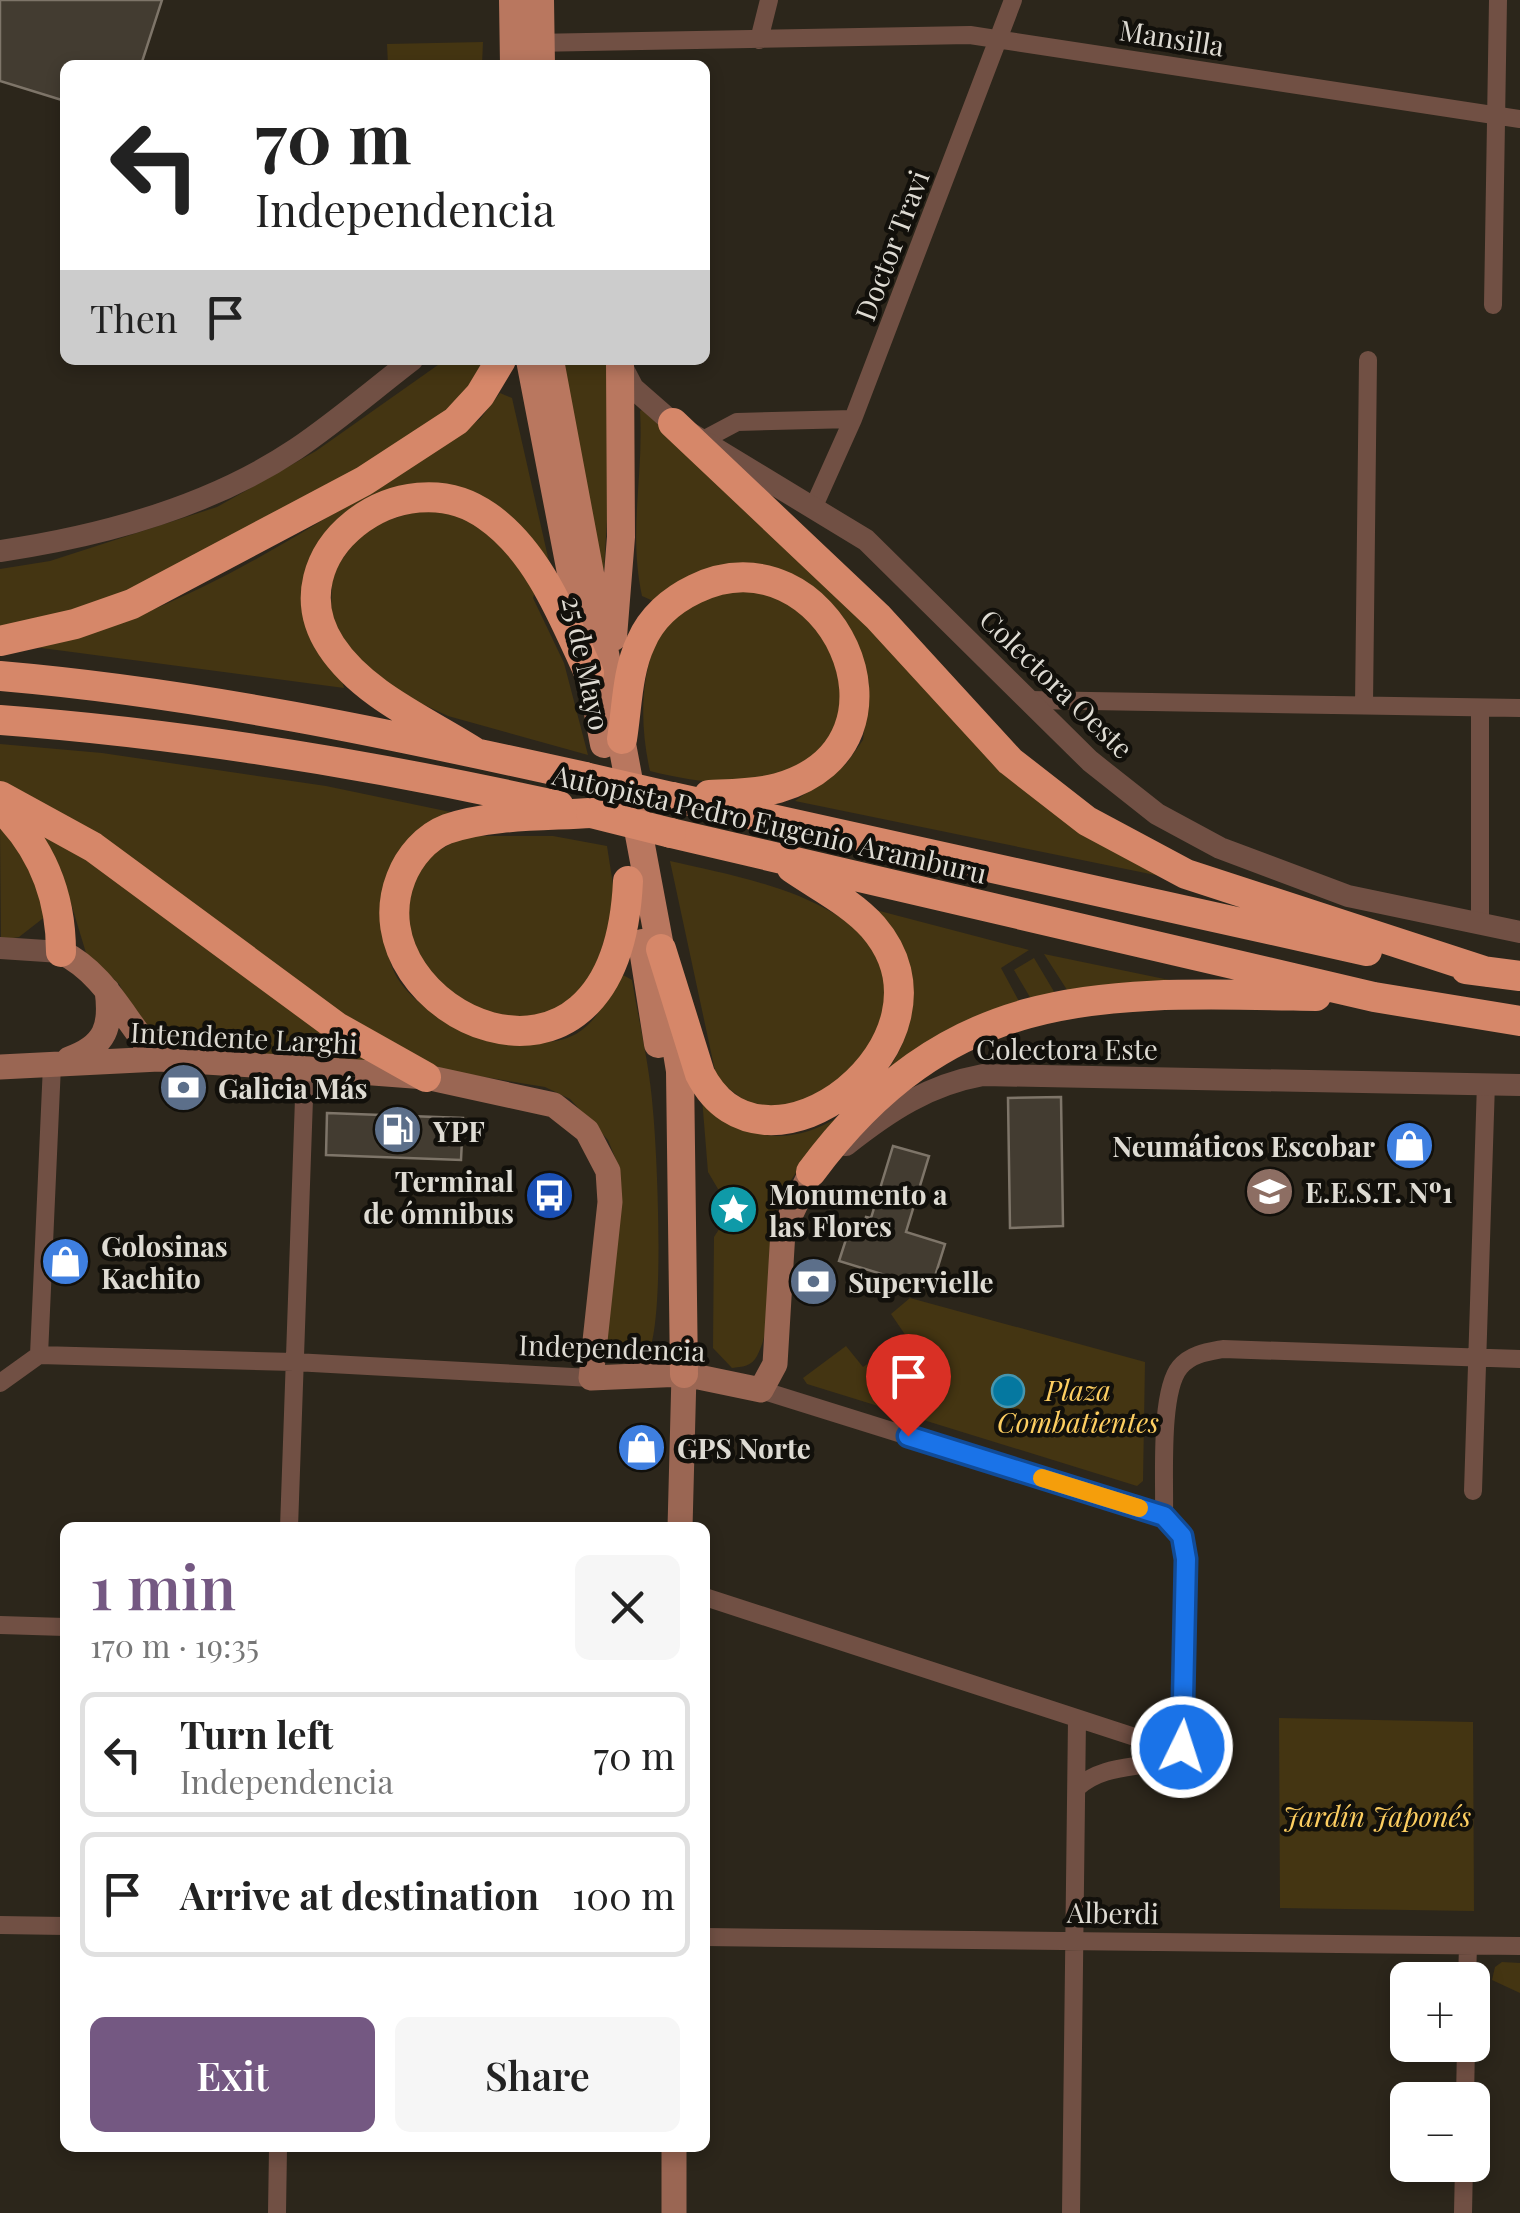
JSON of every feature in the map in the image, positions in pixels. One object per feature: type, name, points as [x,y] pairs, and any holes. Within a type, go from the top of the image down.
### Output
[{"type":"highway","points":[[0,641],[75,624],[132,604],[364,482],[456,421],[480,395],[498,365]]},
{"type":"highway","points":[[674,423],[878,618],[1010,762],[1087,821],[1186,874],[1487,972]]},
{"type":"highway","points":[[476,753],[376,690],[352,672],[328,642],[318,602],[320,576],[342,534],[366,513],[412,496],[436,495],[484,512],[534,567],[600,679]]},
{"type":"highway","points":[[622,740],[638,646],[662,611],[684,594],[730,578],[774,581],[804,599],[834,628],[848,652],[856,690],[851,724],[839,749],[822,766],[777,788],[672,798]]},
{"type":"highway","name":"Autopista Pedro Eugenio Aramburu","points":[[0,676],[113,686],[351,724],[1276,933],[1520,976]]},
{"type":"highway","name":"Autopista Pedro Eugenio Aramburu","points":[[0,720],[126,729],[313,755],[591,813],[1374,997],[1520,1022]]},
{"type":"highway","points":[[0,796],[93,846],[337,1026],[426,1077]]},
{"type":"highway","points":[[0,806],[34,846],[49,875],[61,917],[61,952]]},
{"type":"highway","points":[[591,813],[473,823],[445,830],[424,842],[406,865],[393,912],[394,938],[403,961],[444,1004],[495,1026],[540,1032],[585,1008],[602,985],[616,956],[627,915],[628,880]]},
{"type":"highway","points":[[661,949],[700,1074],[712,1093],[737,1112],[770,1121],[792,1119],[822,1106],[854,1085],[872,1066],[896,1025],[901,998],[889,950],[872,926],[850,908],[773,856]]},
{"type":"highway","points":[[811,1172],[866,1106],[902,1075],[970,1036],[1044,1007],[1148,994],[1374,997]]},
{"type":"main road","points":[[513,0],[527,54]]},
{"type":"main road","points":[[527,54],[540,0]]},
{"type":"main road","name":"25 de Mayo","points":[[531,365],[600,679],[622,740],[680,1070],[684,1374],[680,1522]]},
{"type":"main road","name":"25 de Mayo","points":[[551,365],[628,880],[678,1144]]},
{"type":"main road","points":[[600,679],[621,537],[620,365]]},
{"type":"main road","points":[[61,952],[94,970],[159,1059]]},
{"type":"main road","points":[[52,1064],[99,1044],[110,1016],[107,990]]},
{"type":"main road","name":"Intendente Larghi","points":[[0,1067],[159,1059],[426,1077]]},
{"type":"main road","points":[[426,1077],[554,1105],[588,1131],[600,1150],[608,1172],[610,1202],[591,1378]]},
{"type":"main road","name":"Colectora Este","points":[[761,1390],[775,1364],[783,1231],[811,1172]]},
{"type":"main road","name":"Independencia","points":[[591,1378],[684,1374],[761,1390]]},
{"type":"main road","points":[[674,2152],[674,2213]]},
{"type":"street","points":[[760,40],[769,0]]},
{"type":"street","name":"Doctor Travi","points":[[814,506],[853,419],[1013,0]]},
{"type":"street","points":[[1494,305],[1498,0]]},
{"type":"street","name":"Mansilla","points":[[527,54],[760,40],[970,35],[1520,119]]},
{"type":"street","points":[[1364,705],[1368,360]]},
{"type":"street","points":[[0,551],[96,532],[206,496],[293,450],[405,365]]},
{"type":"street","name":"Colectora Oeste","points":[[622,365],[633,388],[674,423],[814,506],[900,568],[1090,761],[1184,832],[1348,896],[1520,932]]},
{"type":"street","points":[[705,439],[738,422],[853,419]]},
{"type":"street","points":[[1029,700],[1520,708]]},
{"type":"street","points":[[1480,708],[1480,924]]},
{"type":"street","points":[[0,948],[61,952]]},
{"type":"street","points":[[0,1383],[39,1355],[52,1064]]},
{"type":"street","points":[[289,1522],[305,1070]]},
{"type":"street","name":"Colectora Este","points":[[811,1172],[921,1093],[947,1081],[983,1075],[1520,1086]]},
{"type":"street","points":[[1474,1491],[1486,1083]]},
{"type":"street","points":[[1078,1787],[1094,1772],[1175,1755],[1186,1731],[1186,1559],[1182,1536],[1164,1516],[1170,1388],[1178,1368],[1190,1359],[1223,1349],[1520,1359]]},
{"type":"street","name":"Independencia","points":[[39,1355],[294,1362],[591,1378]]},
{"type":"street","name":"Independencia","points":[[761,1390],[1164,1516]]},
{"type":"street","points":[[710,1600],[1150,1742],[1170,1741],[1186,1731]]},
{"type":"street","points":[[0,1625],[60,1626]]},
{"type":"street","points":[[1071,2213],[1077,1718]]},
{"type":"street","points":[[0,1925],[60,1926]]},
{"type":"street","name":"Alberdi","points":[[710,1937],[1074,1938],[1520,1946]]},
{"type":"street","points":[[1468,1946],[1468,1962]]},
{"type":"street","points":[[277,2213],[278,2152]]},
{"type":"street","points":[[1463,2213],[1464,2182]]},
{"type":"green space","points":[[483,42],[482,60],[388,60],[387,44]]},
{"type":"green space","points":[[438,365],[492,365],[452,415],[158,588],[0,635],[0,569],[50,561],[217,507],[316,451]]},
{"type":"green space","points":[[562,365],[606,365],[612,438],[604,569],[599,575]]},
{"type":"green space","points":[[500,393],[512,398],[552,575],[527,544],[411,490],[314,575],[344,688],[34,647],[145,613],[251,562],[451,439],[480,419]]},
{"type":"green space","points":[[645,408],[824,577],[1160,876],[795,801],[846,764],[863,740],[869,683],[855,642],[786,576],[660,604],[642,596],[636,526],[640,411]]},
{"type":"green space","points":[[435,505],[482,523],[537,585],[533,598],[564,663],[588,755],[448,716],[399,693],[348,658],[331,615],[332,573],[365,528]]},
{"type":"green space","points":[[729,589],[774,589],[836,642],[848,721],[804,766],[770,780],[728,783],[650,771],[643,722],[644,696],[647,670],[666,625],[682,607],[704,594]]},
{"type":"green space","points":[[0,744],[102,753],[326,786],[460,814],[432,836],[423,851],[390,936],[393,968],[407,991],[430,1010],[459,1026],[523,1042],[552,1042],[576,1034],[597,1014],[623,975],[632,980],[652,1095],[658,1200],[656,1314],[646,1357],[623,1362],[614,1357],[604,1338],[616,1160],[608,1140],[570,1099],[545,1087],[448,1071],[395,1049],[0,788]]},
{"type":"green space","points":[[0,825],[24,848],[46,916],[19,937],[1,940]]},
{"type":"green space","points":[[39,829],[76,848],[374,1061],[207,1052],[173,1047],[154,1035],[138,1020],[119,984],[86,953],[61,870]]},
{"type":"green space","points":[[468,836],[553,836],[607,846],[616,904],[585,999],[514,1024],[441,995],[400,929],[419,870],[436,853]]},
{"type":"green space","points":[[670,861],[788,892],[817,904],[865,938],[882,967],[888,1022],[832,1093],[759,1111],[717,1080]]},
{"type":"green space","points":[[872,909],[1029,950],[1001,968],[1022,1007],[888,1091],[823,1143],[798,1171],[775,1218],[764,1339],[752,1362],[732,1368],[713,1348],[714,1237],[731,1211],[708,1172],[702,1098],[744,1128],[761,1134],[788,1135],[816,1129],[866,1096],[901,1046],[910,1019],[911,992],[901,959]]},
{"type":"green space","points":[[1044,954],[1179,982],[1069,993]]},
{"type":"green space","points":[[1034,958],[1056,995],[1034,1004],[1014,970]]},
{"type":"green space","name":"Plaza Combatientes","points":[[910,1298],[1145,1362],[1143,1481],[1137,1486],[807,1384],[803,1378],[846,1346],[863,1367],[906,1336],[891,1314]]},
{"type":"green space","name":"Jardín Japonés","points":[[1279,1718],[1473,1722],[1474,1911],[1280,1908]]},
{"type":"green space","points":[[1502,1962],[1520,1963],[1520,1993],[1492,1980],[1495,1967]]},
{"type":"water","points":[[1008,1375],[1019,1380],[1024,1391],[1019,1402],[1008,1407],[997,1402],[992,1391],[997,1380]]},
{"type":"building","points":[[0,0],[162,0],[143,60],[60,60],[60,99],[0,81]]},
{"type":"building","points":[[1061,1097],[1063,1226],[1010,1228],[1008,1098]]},
{"type":"building","points":[[327,1113],[463,1118],[461,1160],[326,1155]]},
{"type":"building","points":[[893,1146],[929,1156],[906,1232],[945,1244],[931,1289],[839,1261],[850,1227],[861,1231],[866,1217],[871,1218]]},
{"type":"slow traffic","points":[[1042,1478],[1139,1508]]},
{"type":"place","name":"Galicia Más","points":[[183,1087]]},
{"type":"place","name":"YPF","points":[[398,1130]]},
{"type":"place","name":"Neumáticos Escobar","points":[[1410,1145]]},
{"type":"place","name":"E.E.S.T. Nº1","points":[[1270,1191]]},
{"type":"place","name":"Terminal de ómnibus","points":[[549,1196]]},
{"type":"place","name":"Monumento a las Flores","points":[[734,1209]]},
{"type":"place","name":"Golosinas Kachito","points":[[66,1261]]},
{"type":"place","name":"Supervielle","points":[[813,1281]]},
{"type":"place","name":"GPS Norte","points":[[642,1447]]},
{"type":"route","points":[[908,1436],[1164,1516],[1182,1536],[1186,1559],[1186,1731],[1182,1747]]}]
